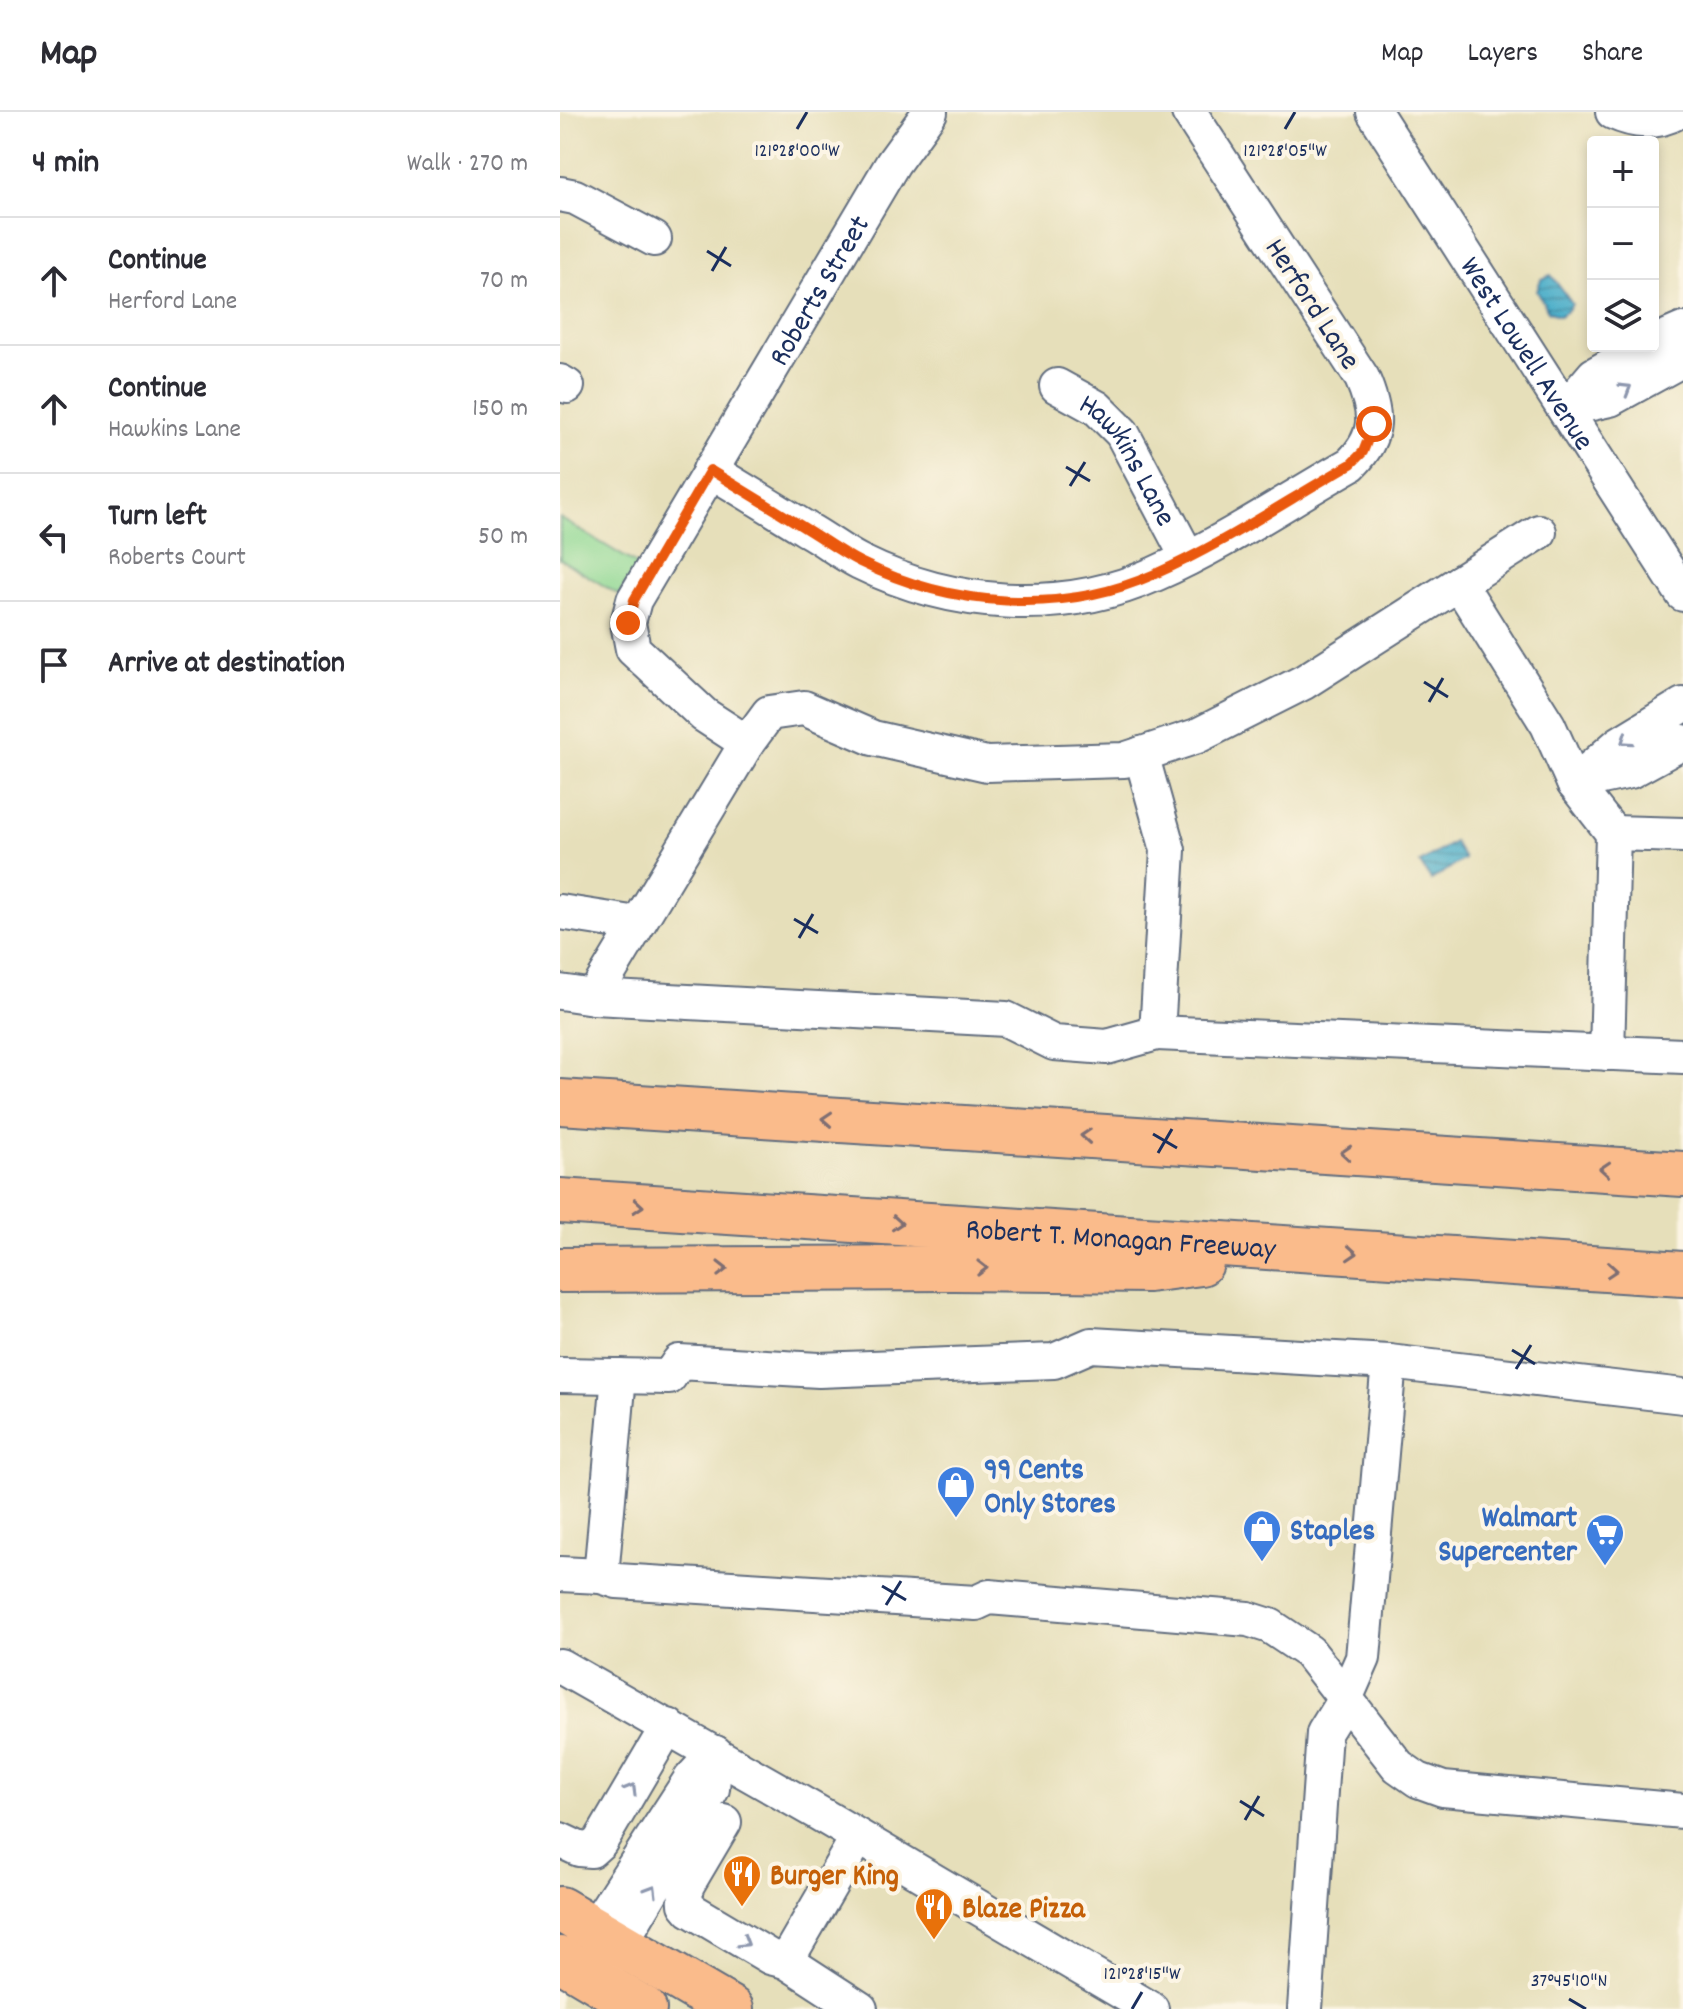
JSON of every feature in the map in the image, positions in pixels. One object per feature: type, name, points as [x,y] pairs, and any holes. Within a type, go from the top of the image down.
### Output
[{"type":"main road","points":[[560,1086],[643,1107]]},
{"type":"main road","points":[[560,1102],[1683,1174]]},
{"type":"main road","name":"Robert T. Monagan Freeway","points":[[560,1201],[1683,1274]]},
{"type":"main road","points":[[560,1270],[1148,1270],[1296,1249]]},
{"type":"main road","points":[[591,1927],[731,2009]]},
{"type":"main road","points":[[576,1969],[644,2009]]},
{"type":"street","name":"Roberts Street","points":[[747,743],[704,715],[633,649],[628,623],[634,600],[893,163],[930,112]]},
{"type":"street","name":"Herford Lane","points":[[1188,558],[1351,464],[1363,452],[1374,424],[1373,405],[1362,378],[1189,112]]},
{"type":"street","name":"West Lowell Avenue","points":[[1374,112],[1683,594]]},
{"type":"street","points":[[1613,112],[1630,120],[1654,122],[1677,112]]},
{"type":"street","points":[[560,194],[575,197],[654,239]]},
{"type":"street","points":[[1659,340],[1683,330]]},
{"type":"street","points":[[1565,409],[1594,375],[1634,352]]},
{"type":"street","points":[[1565,409],[1610,399],[1683,359]]},
{"type":"street","name":"Hawkins Lane","points":[[710,470],[860,561],[915,585],[974,598],[1042,602],[1103,592],[1152,576],[1188,558],[1122,433],[1097,408],[1057,386]]},
{"type":"street","points":[[594,997],[747,743],[769,713],[804,708],[873,738],[987,764],[1124,760],[1197,736],[1304,682],[1539,532]]},
{"type":"street","points":[[1459,583],[1548,725],[1574,783],[1613,833],[1607,1053]]},
{"type":"street","points":[[1574,783],[1619,744],[1683,705]]},
{"type":"street","points":[[1574,783],[1630,771],[1683,742]]},
{"type":"street","points":[[1141,754],[1168,850],[1157,1033]]},
{"type":"street","points":[[1613,833],[1683,835]]},
{"type":"street","points":[[560,912],[637,924]]},
{"type":"street","points":[[560,992],[594,997],[1006,1019],[1054,1043],[1107,1047],[1157,1033],[1683,1056]]},
{"type":"street","points":[[560,1375],[669,1377],[679,1362],[819,1370],[1054,1361],[1091,1345],[1389,1362],[1683,1396]]},
{"type":"street","points":[[1305,2009],[1324,1733],[1345,1699],[1363,1658],[1389,1362]]},
{"type":"street","points":[[601,1576],[619,1376]]},
{"type":"street","points":[[560,1574],[601,1576],[617,1581],[976,1603],[989,1597],[1248,1619],[1270,1626],[1309,1652],[1398,1766],[1418,1780],[1443,1789],[1683,1811]]},
{"type":"street","points":[[560,1666],[858,1837],[1116,2000],[1151,2009]]},
{"type":"street","points":[[560,1840],[579,1849],[591,1850],[600,1842],[668,1726]]},
{"type":"street","points":[[576,1969],[591,1927],[712,1789],[715,1753]]},
{"type":"street","points":[[724,1822],[685,1888],[686,1904],[691,1910],[770,1957],[786,1961],[860,2009]]},
{"type":"street","points":[[786,1961],[858,1837]]},
{"type":"green space","points":[[560,518],[638,565],[619,595],[560,559]]},
{"type":"water","points":[[1551,275],[1572,304],[1559,316],[1548,311],[1537,291],[1541,279]]},
{"type":"water","points":[[1454,842],[1464,859],[1431,880],[1420,863]]},
{"type":"place","name":"99 Cents Only Stores","points":[[956,1519]]},
{"type":"place","name":"Staples","points":[[1262,1563]]},
{"type":"place","name":"Walmart Supercenter","points":[[1605,1567]]},
{"type":"place","name":"Burger King","points":[[742,1908]]},
{"type":"place","name":"Blaze Pizza","points":[[934,1941]]},
{"type":"route","points":[[628,623],[634,600],[710,470],[860,561],[915,585],[974,598],[1042,602],[1103,592],[1152,576],[1188,558],[1351,464],[1363,452],[1374,424]]}]
